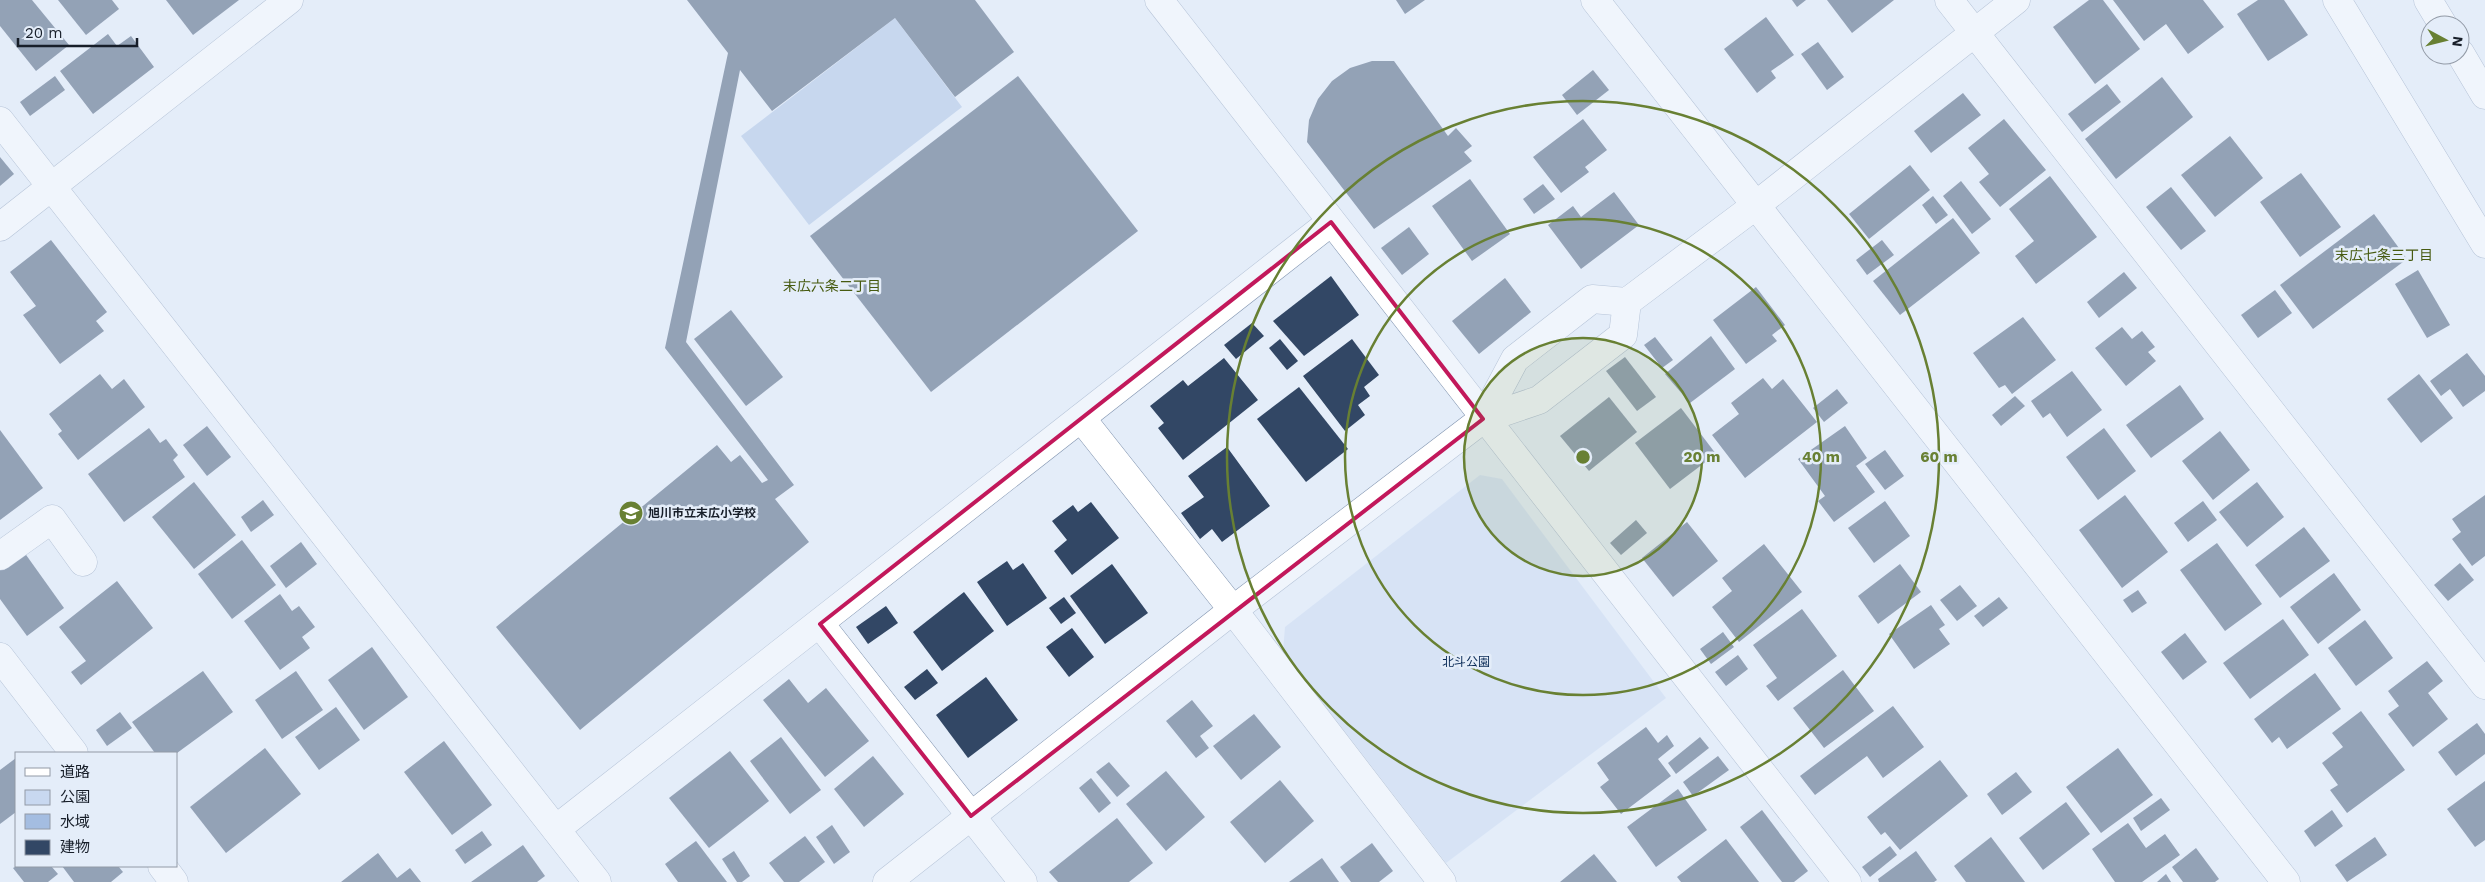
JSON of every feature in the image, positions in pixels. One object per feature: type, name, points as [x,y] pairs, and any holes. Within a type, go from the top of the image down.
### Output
[{"type":"main road","points":[[0,227],[288,0]]},
{"type":"main road","points":[[1158,0],[1483,419],[1847,882]]},
{"type":"main road","points":[[1595,0],[2286,882]]},
{"type":"main road","points":[[1949,0],[2485,685]]},
{"type":"main road","points":[[1483,419],[1515,359],[1592,299],[1627,302],[1755,206],[2016,0]]},
{"type":"main road","points":[[2337,0],[2485,244]]},
{"type":"main road","points":[[2428,0],[2437,15]]},
{"type":"main road","points":[[2467,65],[2485,95]]},
{"type":"main road","points":[[0,121],[597,882]]},
{"type":"main road","points":[[556,829],[1331,222]]},
{"type":"main road","points":[[887,882],[1233,610],[1483,419],[1539,400],[1622,335],[1627,302]]},
{"type":"main road","points":[[1081,418],[1233,610],[1442,882]]},
{"type":"main road","points":[[0,556],[52,519],[83,562]]},
{"type":"main road","points":[[820,624],[1023,882]]},
{"type":"main road","points":[[0,657],[73,752]]},
{"type":"main road","points":[[163,867],[174,882]]},
{"type":"highlighted area","points":[[1331,222],[1483,419],[971,816],[820,624]]},
{"type":"green space","name":"北斗公園","points":[[1480,475],[1502,479],[1666,698],[1446,863],[1283,651],[1285,627]]},
{"type":"water","points":[[895,18],[962,107],[809,225],[741,136]]},
{"type":"building","points":[[0,0],[32,0],[69,45],[36,71],[0,26]]},
{"type":"building","points":[[58,0],[112,0],[119,9],[86,35]]},
{"type":"building","points":[[166,0],[239,0],[193,35]]},
{"type":"building","points":[[687,0],[975,0],[1014,52],[955,97],[895,18],[772,111],[740,70],[686,342],[794,485],[775,499],[809,542],[580,730],[496,627],[717,445],[731,462],[740,455],[762,483],[768,480],[665,348],[728,53]]},
{"type":"building","points":[[1396,0],[1425,0],[1405,14]]},
{"type":"building","points":[[1792,0],[1806,0],[1797,7]]},
{"type":"building","points":[[1827,0],[1894,0],[1852,33]]},
{"type":"building","points":[[2089,0],[2103,0],[2140,49],[2095,84],[2053,27]]},
{"type":"building","points":[[2113,0],[2203,0],[2224,27],[2188,54],[2166,24],[2144,41]]},
{"type":"building","points":[[2258,0],[2284,0],[2308,35],[2268,61],[2237,14]]},
{"type":"building","points":[[1766,17],[1794,55],[1771,71],[1776,78],[1757,93],[1724,49]]},
{"type":"building","points":[[108,34],[117,46],[131,36],[154,67],[93,114],[60,71]]},
{"type":"building","points":[[1818,42],[1844,77],[1827,90],[1801,54]]},
{"type":"building","points":[[1372,61],[1394,61],[1448,136],[1456,128],[1472,146],[1464,152],[1472,161],[1374,229],[1307,142],[1309,120],[1318,99],[1332,81],[1350,68]]},
{"type":"building","points":[[1593,70],[1609,90],[1577,115],[1562,95]]},
{"type":"building","points":[[55,76],[65,90],[30,116],[20,102]]},
{"type":"building","points":[[1018,76],[1138,231],[931,392],[810,236]]},
{"type":"building","points":[[2162,77],[2193,117],[2116,179],[2085,139]]},
{"type":"building","points":[[2107,84],[2121,102],[2082,132],[2068,114]]},
{"type":"building","points":[[1963,93],[1981,115],[1931,153],[1914,131]]},
{"type":"building","points":[[1583,119],[1607,150],[1585,167],[1589,172],[1561,193],[1533,157]]},
{"type":"building","points":[[2004,119],[2046,170],[2000,207],[1979,182],[1989,174],[1968,148]]},
{"type":"building","points":[[2230,136],[2263,178],[2215,217],[2181,175]]},
{"type":"building","points":[[0,157],[14,174],[0,186]]},
{"type":"building","points":[[1910,165],[1930,190],[1869,239],[1849,214]]},
{"type":"building","points":[[2301,173],[2341,227],[2300,257],[2260,202]]},
{"type":"building","points":[[2050,176],[2097,237],[2036,284],[2015,256],[2034,241],[2009,209]]},
{"type":"building","points":[[1470,179],[1510,234],[1472,261],[1432,206]]},
{"type":"building","points":[[1961,181],[1991,219],[1972,234],[1943,196]]},
{"type":"building","points":[[1543,184],[1555,199],[1534,214],[1523,199]]},
{"type":"building","points":[[2171,187],[2206,231],[2181,250],[2146,207]]},
{"type":"building","points":[[1614,192],[1639,225],[1581,269],[1548,225],[1573,206],[1581,217]]},
{"type":"building","points":[[1933,196],[1948,215],[1936,224],[1922,205]]},
{"type":"building","points":[[2374,214],[2407,259],[2313,329],[2280,285]]},
{"type":"building","points":[[1953,218],[1980,253],[1900,315],[1873,281]]},
{"type":"building","points":[[1409,227],[1429,254],[1402,275],[1381,248]]},
{"type":"building","points":[[51,240],[107,312],[96,321],[104,331],[60,364],[23,315],[36,306],[10,272]]},
{"type":"building","points":[[1882,240],[1894,255],[1867,275],[1856,260]]},
{"type":"building","points":[[2418,270],[2450,325],[2427,338],[2395,284]]},
{"type":"building","points":[[2124,272],[2137,288],[2099,318],[2087,302]]},
{"type":"building","points":[[1331,276],[1359,315],[1304,356],[1273,321]]},
{"type":"building","points":[[1505,278],[1531,312],[1479,354],[1452,321]]},
{"type":"building","points":[[1756,287],[1785,325],[1772,335],[1777,341],[1746,364],[1713,320]]},
{"type":"building","points":[[2275,290],[2292,313],[2258,338],[2241,315]]},
{"type":"building","points":[[731,310],[783,377],[746,406],[694,339]]},
{"type":"building","points":[[2023,317],[2056,360],[2012,394],[2005,385],[1999,388],[1973,353]]},
{"type":"building","points":[[1252,323],[1264,336],[1236,359],[1224,345]]},
{"type":"building","points":[[2122,327],[2132,339],[2142,331],[2155,347],[2148,352],[2156,361],[2126,386],[2095,348]]},
{"type":"building","points":[[1711,336],[1735,369],[1690,403],[1665,374]]},
{"type":"building","points":[[1655,337],[1673,360],[1662,368],[1644,345]]},
{"type":"building","points":[[1280,339],[1298,361],[1287,370],[1269,348]]},
{"type":"building","points":[[1352,339],[1379,375],[1364,387],[1370,396],[1358,405],[1365,415],[1345,431],[1303,376]]},
{"type":"building","points":[[2467,353],[2485,376],[2485,391],[2463,407],[2450,389],[2441,396],[2430,381]]},
{"type":"building","points":[[1625,357],[1656,397],[1637,411],[1606,371]]},
{"type":"building","points":[[1224,358],[1258,400],[1183,460],[1158,428],[1164,423],[1150,406],[1183,380],[1188,386]]},
{"type":"building","points":[[2072,371],[2102,410],[2067,437],[2050,413],[2043,418],[2031,401]]},
{"type":"building","points":[[100,374],[112,389],[124,379],[145,407],[78,460],[58,434],[62,431],[49,414]]},
{"type":"building","points":[[2419,374],[2453,418],[2421,443],[2387,399]]},
{"type":"building","points":[[1763,378],[1772,389],[1783,379],[1817,422],[1745,478],[1712,435],[1739,414],[1731,403]]},
{"type":"building","points":[[2180,385],[2204,419],[2151,458],[2126,425]]},
{"type":"building","points":[[1299,387],[1348,449],[1306,482],[1257,419]]},
{"type":"building","points":[[1837,389],[1848,403],[1824,422],[1813,408]]},
{"type":"building","points":[[2015,396],[2025,406],[2001,426],[1992,415]]},
{"type":"building","points":[[1609,397],[1637,432],[1589,471],[1560,436]]},
{"type":"building","points":[[1681,408],[1716,454],[1670,489],[1635,443]]},
{"type":"building","points":[[207,426],[231,457],[207,476],[183,445]]},
{"type":"building","points":[[1845,426],[1867,458],[1856,466],[1875,492],[1834,522],[1818,501],[1825,496],[1798,459]]},
{"type":"building","points":[[149,428],[160,443],[166,439],[178,455],[173,460],[185,477],[124,522],[88,474]]},
{"type":"building","points":[[2104,428],[2136,471],[2098,500],[2066,457]]},
{"type":"building","points":[[0,430],[43,488],[0,520]]},
{"type":"building","points":[[2220,431],[2250,470],[2213,500],[2182,461]]},
{"type":"building","points":[[1227,447],[1270,506],[1222,542],[1212,529],[1200,539],[1181,513],[1204,497],[1188,476]]},
{"type":"building","points":[[1885,450],[1904,476],[1885,490],[1865,464]]},
{"type":"building","points":[[194,482],[236,535],[194,569],[152,517]]},
{"type":"building","points":[[2257,482],[2284,517],[2247,547],[2219,512]]},
{"type":"building","points":[[2125,495],[2168,552],[2122,588],[2079,530]]},
{"type":"building","points":[[2485,495],[2485,556],[2472,566],[2452,539],[2461,532],[2452,519]]},
{"type":"building","points":[[263,500],[274,515],[251,532],[241,517]]},
{"type":"building","points":[[1885,501],[1910,536],[1874,563],[1848,528]]},
{"type":"building","points":[[2203,501],[2217,520],[2188,542],[2174,523]]},
{"type":"building","points":[[1091,502],[1119,538],[1072,575],[1054,551],[1067,540],[1052,521],[1073,505],[1078,512]]},
{"type":"building","points":[[1636,520],[1647,533],[1621,555],[1610,543]]},
{"type":"building","points":[[1687,522],[1718,561],[1673,597],[1642,558]]},
{"type":"building","points":[[2304,527],[2330,561],[2280,598],[2255,565]]},
{"type":"building","points":[[242,540],[276,585],[232,619],[198,574]]},
{"type":"building","points":[[301,542],[317,564],[286,588],[270,566]]},
{"type":"building","points":[[2217,543],[2262,604],[2225,631],[2180,570]]},
{"type":"building","points":[[1764,544],[1802,592],[1739,642],[1712,607],[1732,591],[1722,578]]},
{"type":"building","points":[[24,552],[64,608],[27,636],[0,599],[0,570]]},
{"type":"building","points":[[1007,561],[1013,570],[1023,563],[1047,598],[1007,626],[977,582]]},
{"type":"building","points":[[2460,563],[2474,580],[2448,601],[2434,585]]},
{"type":"building","points":[[1112,564],[1148,613],[1105,644],[1070,596]]},
{"type":"building","points":[[1900,564],[1921,592],[1878,624],[1858,596]]},
{"type":"building","points":[[2334,573],[2361,610],[2318,644],[2290,607]]},
{"type":"building","points":[[117,581],[153,628],[81,685],[71,672],[86,661],[59,627]]},
{"type":"building","points":[[1960,585],[1977,606],[1957,621],[1940,600]]},
{"type":"building","points":[[2138,590],[2147,603],[2132,613],[2123,600]]},
{"type":"building","points":[[964,592],[994,631],[942,671],[913,632]]},
{"type":"building","points":[[280,594],[292,611],[299,606],[315,627],[302,637],[310,648],[280,670],[244,621]]},
{"type":"building","points":[[1064,597],[1076,613],[1061,624],[1049,608]]},
{"type":"building","points":[[1999,597],[2008,608],[1983,627],[1974,616]]},
{"type":"building","points":[[1931,605],[1945,625],[1939,629],[1950,644],[1914,669],[1889,634]]},
{"type":"building","points":[[886,606],[898,623],[868,644],[856,627]]},
{"type":"building","points":[[1802,609],[1837,656],[1778,701],[1766,686],[1777,678],[1753,645]]},
{"type":"building","points":[[2283,619],[2309,655],[2250,699],[2223,663]]},
{"type":"building","points":[[2365,620],[2393,658],[2356,686],[2328,648]]},
{"type":"building","points":[[1072,628],[1094,657],[1069,677],[1046,647]]},
{"type":"building","points":[[1723,632],[1734,647],[1711,664],[1700,649]]},
{"type":"building","points":[[2185,633],[2207,662],[2183,680],[2161,652]]},
{"type":"building","points":[[372,647],[408,697],[364,730],[328,680]]},
{"type":"building","points":[[1738,655],[1748,669],[1726,686],[1715,672]]},
{"type":"building","points":[[2427,661],[2443,681],[2428,693],[2448,719],[2413,747],[2388,714],[2399,706],[2388,691]]},
{"type":"building","points":[[927,669],[938,683],[915,700],[904,687]]},
{"type":"building","points":[[1843,670],[1874,711],[1824,748],[1793,708]]},
{"type":"building","points":[[203,671],[233,712],[178,752],[154,752],[132,722]]},
{"type":"building","points":[[296,671],[323,710],[282,739],[255,700]]},
{"type":"building","points":[[2315,673],[2341,709],[2287,749],[2279,737],[2272,743],[2254,719]]},
{"type":"building","points":[[986,677],[1018,720],[968,758],[936,715]]},
{"type":"building","points":[[789,679],[808,703],[826,688],[869,741],[825,777],[763,700]]},
{"type":"building","points":[[1192,700],[1213,726],[1200,736],[1209,748],[1196,758],[1166,721]]},
{"type":"building","points":[[1893,706],[1924,747],[1883,778],[1867,756],[1815,795],[1800,776]]},
{"type":"building","points":[[336,707],[360,740],[319,770],[295,737]]},
{"type":"building","points":[[2361,711],[2405,770],[2347,813],[2330,790],[2338,785],[2322,763],[2343,747],[2332,733]]},
{"type":"building","points":[[120,712],[132,728],[107,746],[96,730]]},
{"type":"building","points":[[1254,714],[1281,747],[1241,780],[1213,746]]},
{"type":"building","points":[[2477,723],[2485,734],[2485,754],[2456,776],[2438,752]]},
{"type":"building","points":[[1646,727],[1658,743],[1667,735],[1674,746],[1658,759],[1671,776],[1621,814],[1600,787],[1609,780],[1597,763]]},
{"type":"building","points":[[781,737],[821,790],[790,814],[750,761]]},
{"type":"building","points":[[1700,737],[1709,748],[1676,774],[1668,763]]},
{"type":"building","points":[[444,741],[492,805],[452,835],[404,772]]},
{"type":"building","points":[[265,748],[301,794],[226,853],[190,807]]},
{"type":"building","points":[[2118,748],[2153,795],[2101,833],[2066,787]]},
{"type":"building","points":[[730,751],[769,801],[709,848],[669,798]]},
{"type":"building","points":[[873,756],[904,794],[864,827],[834,789]]},
{"type":"building","points":[[1718,756],[1729,770],[1693,796],[1683,782]]},
{"type":"building","points":[[15,759],[15,813],[0,824],[0,770]]},
{"type":"building","points":[[1940,760],[1968,796],[1900,850],[1885,832],[1881,835],[1867,817]]},
{"type":"building","points":[[1109,762],[1130,786],[1117,797],[1096,772]]},
{"type":"building","points":[[1166,771],[1205,817],[1166,851],[1126,804]]},
{"type":"building","points":[[2016,772],[2032,792],[2002,815],[1987,794]]},
{"type":"building","points":[[1091,778],[1111,803],[1099,813],[1079,788]]},
{"type":"building","points":[[1280,780],[1314,821],[1265,863],[1230,822]]},
{"type":"building","points":[[2485,781],[2485,840],[2475,847],[2447,809]]},
{"type":"building","points":[[1678,789],[1707,830],[1656,867],[1627,827]]},
{"type":"building","points":[[2161,798],[2170,810],[2141,831],[2133,818]]},
{"type":"building","points":[[2066,802],[2090,834],[2043,870],[2019,838]]},
{"type":"building","points":[[1762,810],[1808,871],[1794,882],[1782,882],[1740,827]]},
{"type":"building","points":[[2332,810],[2343,826],[2315,847],[2304,831]]},
{"type":"building","points":[[1117,818],[1153,863],[1129,882],[1058,882],[1049,872]]},
{"type":"building","points":[[2128,823],[2146,848],[2165,834],[2180,855],[2142,882],[2115,882],[2092,849]]},
{"type":"building","points":[[832,825],[850,852],[834,864],[816,837]]},
{"type":"building","points":[[482,831],[492,845],[465,864],[455,850]]},
{"type":"building","points":[[805,836],[825,862],[799,882],[784,882],[769,863]]},
{"type":"building","points":[[1991,837],[2025,882],[1966,882],[1954,866]]},
{"type":"building","points":[[2375,837],[2387,855],[2347,882],[2335,865]]},
{"type":"building","points":[[1726,839],[1759,882],[1681,882],[1677,877]]},
{"type":"building","points":[[696,841],[727,882],[678,882],[665,864]]},
{"type":"building","points":[[1372,843],[1393,871],[1379,882],[1351,882],[1340,867]]},
{"type":"building","points":[[523,845],[545,876],[537,882],[471,882]]},
{"type":"building","points":[[1890,846],[1897,855],[1870,877],[1862,867]]},
{"type":"building","points":[[2196,848],[2219,879],[2215,882],[2183,882],[2172,867]]},
{"type":"building","points":[[734,851],[750,876],[742,882],[737,882],[722,859]]},
{"type":"building","points":[[1916,851],[1937,880],[1934,882],[1879,882],[1878,879]]},
{"type":"building","points":[[378,853],[397,878],[410,868],[421,882],[341,882]]},
{"type":"building","points":[[1594,854],[1617,882],[1560,882]]},
{"type":"building","points":[[1322,858],[1339,882],[1289,882]]},
{"type":"building","points":[[52,867],[58,874],[48,882],[24,882],[13,868]]},
{"type":"building","points":[[63,867],[119,867],[123,872],[111,882],[74,882]]},
{"type":"building","points":[[2166,874],[2171,882],[2157,882]]},
{"type":"place","name":"旭川市立末広小学校","points":[[631,513]]},
{"type":"district","name":"末広七条三丁目","points":[[2384,255]]},
{"type":"district","name":"末広六条二丁目","points":[[832,286]]}]
